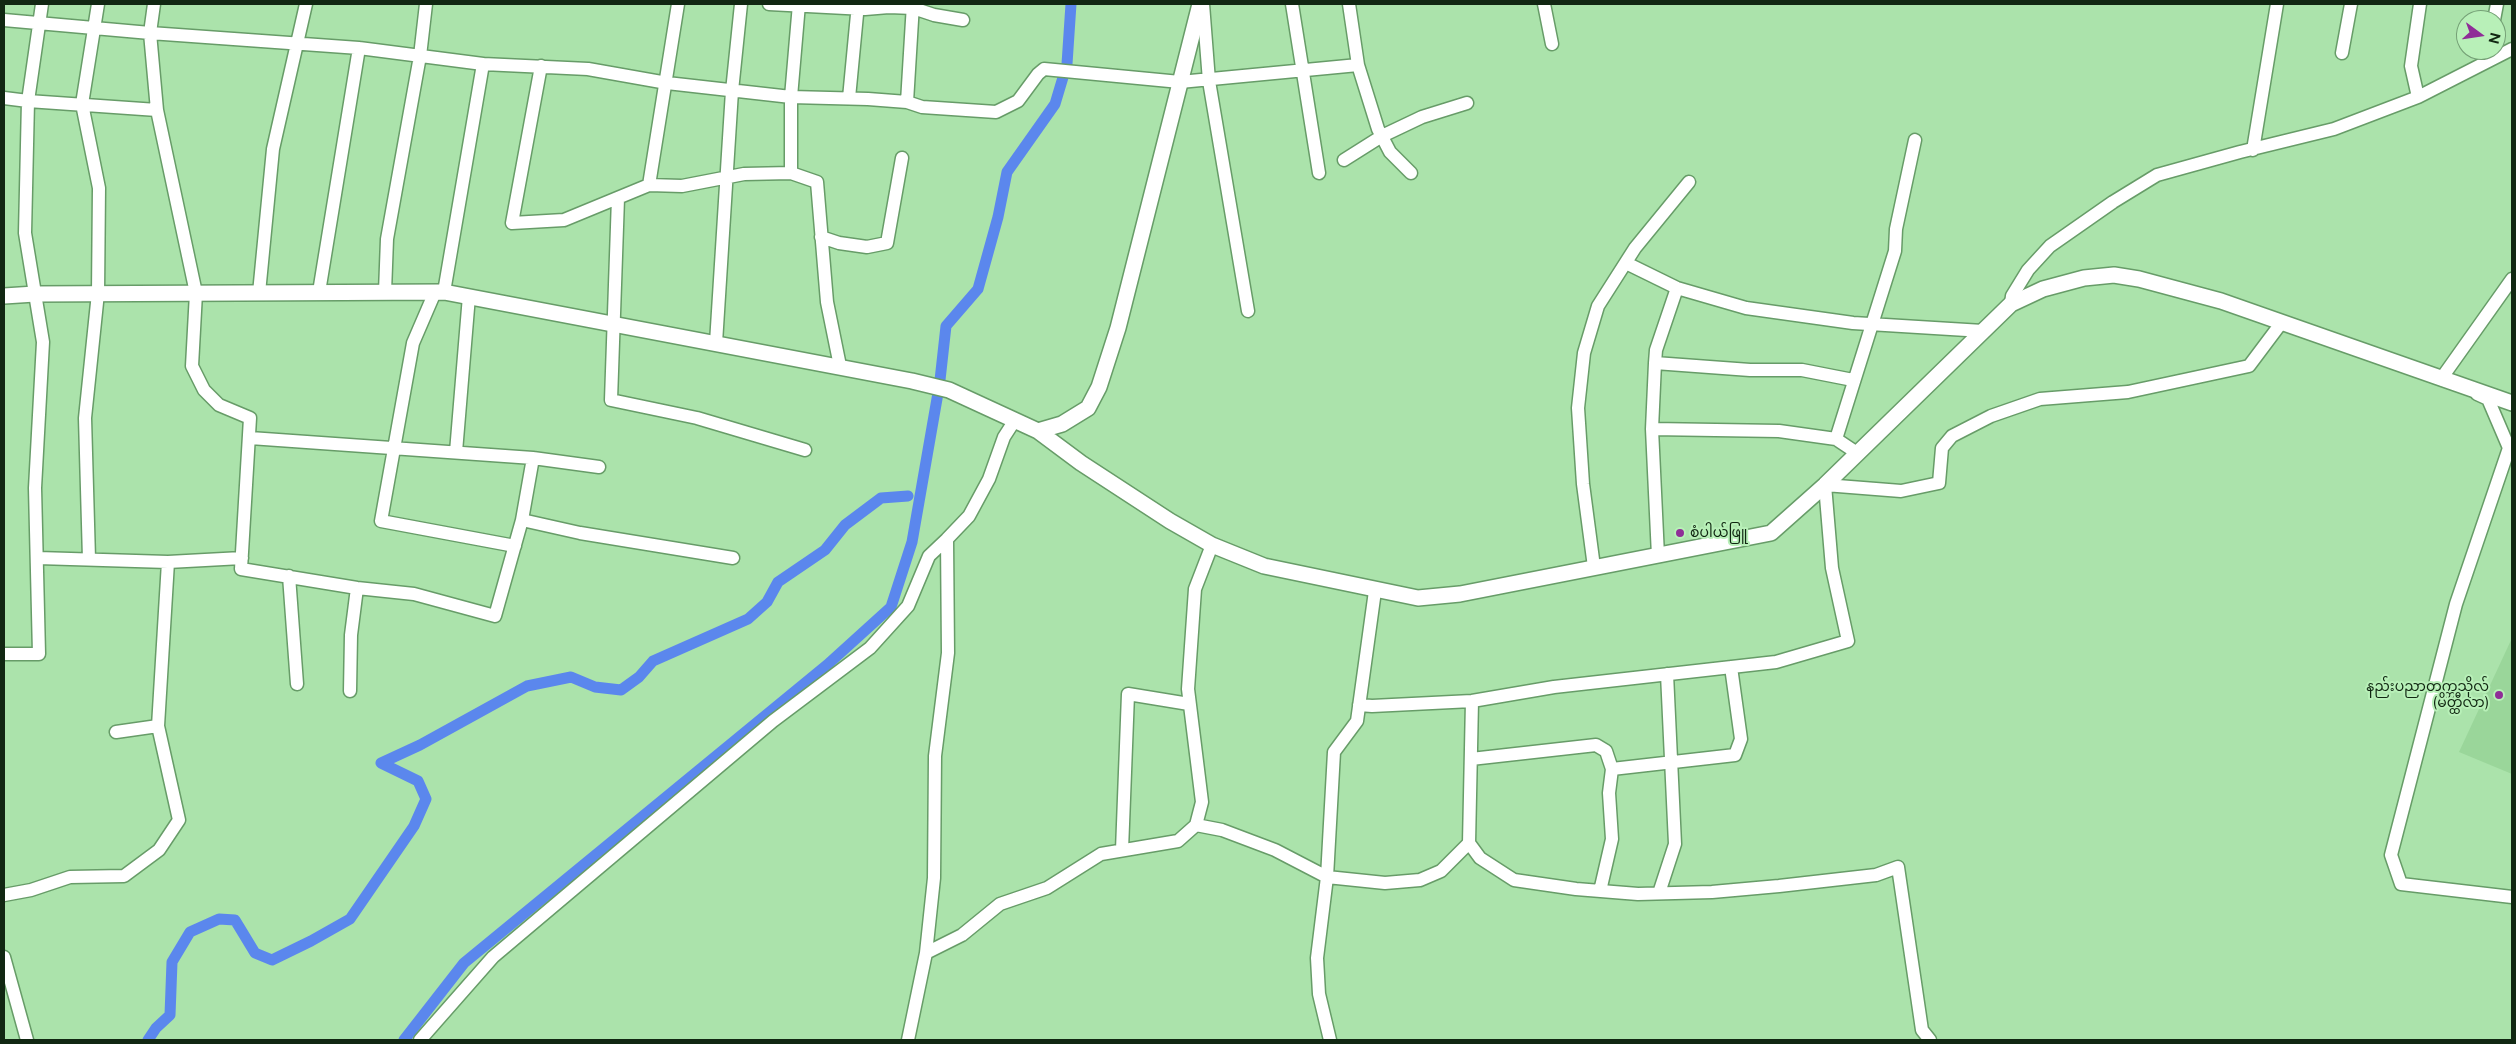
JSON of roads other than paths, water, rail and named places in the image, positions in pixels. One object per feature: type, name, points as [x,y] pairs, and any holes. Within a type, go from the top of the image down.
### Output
[{"type":"street","points":[[4,654],[39,654],[35,488],[43,342],[25,234],[28,102],[42,4]]},
{"type":"street","points":[[89,558],[85,418],[98,294],[99,188],[82,104],[96,28],[98,4]]},
{"type":"street","points":[[154,4],[150,33],[157,110],[196,293],[192,366],[204,390],[219,405],[250,418],[241,569],[357,588],[414,594],[495,616],[522,520],[533,458]]},
{"type":"street","points":[[260,293],[274,149],[306,4]]},
{"type":"street","points":[[385,292],[388,239],[420,56],[426,4]]},
{"type":"street","points":[[649,185],[678,4]]},
{"type":"street","points":[[716,343],[732,91],[741,4]]},
{"type":"street","points":[[769,4],[913,6],[934,15],[963,20]]},
{"type":"street","points":[[1202,4],[1209,81],[1248,310]]},
{"type":"street","points":[[1038,431],[1062,424],[1088,408],[1100,387],[1118,328],[1180,82],[1202,4]]},
{"type":"street","points":[[1292,4],[1301,71],[1319,173]]},
{"type":"street","points":[[1349,4],[1358,65],[1382,136],[1390,152],[1411,173]]},
{"type":"street","points":[[1544,4],[1552,44]]},
{"type":"street","points":[[2253,150],[2277,4]]},
{"type":"street","points":[[2342,53],[2351,4]]},
{"type":"street","points":[[2418,97],[2411,66],[2420,4]]},
{"type":"street","points":[[791,173],[792,98],[799,5]]},
{"type":"street","points":[[850,98],[858,6]]},
{"type":"street","points":[[907,102],[913,6]]},
{"type":"street","points":[[4,20],[359,48],[483,64],[588,68],[666,82],[792,98],[832,100],[850,98],[907,102],[922,107],[996,112],[1018,101],[1038,74],[1044,69],[1180,82],[1209,81],[1358,65]]},
{"type":"street","points":[[318,292],[359,48]]},
{"type":"street","points":[[2011,304],[2012,296],[2028,270],[2050,246],[2113,202],[2157,175],[2334,129],[2418,97],[2483,60]]},
{"type":"street","points":[[483,64],[440,292],[413,343],[382,521],[515,546]]},
{"type":"street","points":[[541,66],[512,224],[564,220],[649,185],[682,186],[744,174],[791,173],[817,182],[827,302],[840,366]]},
{"type":"street","points":[[4,98],[28,102],[157,110]]},
{"type":"street","points":[[1344,160],[1382,136],[1422,117],[1467,103]]},
{"type":"street","points":[[1836,439],[1895,251],[1896,229],[1915,140]]},
{"type":"street","points":[[821,237],[838,243],[867,247],[887,243],[902,158]]},
{"type":"street","points":[[1594,567],[1583,484],[1578,408],[1584,353],[1598,306],[1626,263],[1689,182]]},
{"type":"street","points":[[618,198],[615,325],[610,400],[697,418],[805,450]]},
{"type":"street","points":[[1626,263],[1677,288],[1746,308],[1853,323],[1984,331]]},
{"type":"street","points":[[4,296],[35,294],[440,292],[840,366],[949,390],[1016,420],[1038,431],[1081,463],[1154,511],[1212,545],[1264,566],[1375,591],[1418,598],[1460,594],[1772,533],[1825,485],[2011,304],[2043,289],[2084,278],[2114,275],[2140,279],[2221,301],[2512,403]]},
{"type":"street","points":[[2441,379],[2512,278]]},
{"type":"street","points":[[1658,556],[1652,429],[1655,363],[1656,350],[1677,288]]},
{"type":"street","points":[[456,452],[469,296]]},
{"type":"street","points":[[1825,485],[1901,491],[1939,483],[1942,448],[1952,436],[1991,416],[2040,400],[2128,392],[2249,366],[2282,322]]},
{"type":"street","points":[[1655,363],[1750,370],[1802,370],[1853,380]]},
{"type":"street","points":[[2441,379],[2488,399],[2509,448],[2456,604],[2391,855],[2401,884],[2512,897]]},
{"type":"street","points":[[420,1040],[493,957],[773,722],[870,648],[908,606],[930,556],[969,516],[989,479],[1004,437],[1016,420]]},
{"type":"street","points":[[1652,429],[1779,431],[1836,439],[1857,453]]},
{"type":"street","points":[[250,438],[533,458],[600,467]]},
{"type":"street","points":[[1359,705],[1472,701],[1554,687],[1776,662],[1848,641],[1832,568],[1825,485]]},
{"type":"street","points":[[522,520],[580,533],[733,558]]},
{"type":"street","points":[[908,1040],[926,953],[934,878],[935,756],[948,653],[947,540]]},
{"type":"street","points":[[926,953],[962,935],[1000,904],[1047,888],[1101,854],[1178,840],[1196,825],[1202,802],[1188,689],[1195,589],[1212,545]]},
{"type":"street","points":[[38,558],[89,558],[168,562],[242,558]]},
{"type":"street","points":[[4,895],[30,890],[70,877],[124,876],[158,850],[179,820],[158,726],[168,562]]},
{"type":"street","points":[[289,576],[297,684]]},
{"type":"street","points":[[350,691],[351,635],[357,588]]},
{"type":"street","points":[[1330,1040],[1319,994],[1317,958],[1327,877],[1334,752],[1357,722],[1375,591]]},
{"type":"street","points":[[1612,769],[1735,755],[1741,738],[1731,667]]},
{"type":"street","points":[[1659,893],[1676,844],[1667,674]]},
{"type":"street","points":[[1122,850],[1128,694],[1189,704]]},
{"type":"street","points":[[1472,701],[1470,843],[1480,858],[1514,880],[1600,891],[1659,893],[1712,892],[1779,886],[1876,875],[1898,867],[1922,1030],[1930,1040]]},
{"type":"street","points":[[116,732],[158,726]]},
{"type":"street","points":[[1471,759],[1596,745],[1606,752],[1612,769],[1609,793],[1612,839],[1600,891]]},
{"type":"street","points":[[1196,825],[1222,830],[1275,850],[1327,877],[1385,883],[1420,880],[1441,872],[1470,843]]},
{"type":"street","points":[[4,957],[27,1040]]},
{"type":"waterway","points":[[940,380],[946,326],[978,289],[998,217],[1007,172],[1055,104],[1067,64],[1071,4]]},
{"type":"waterway","points":[[404,1040],[464,963],[827,665],[891,607],[912,542],[938,393]]},
{"type":"waterway","points":[[148,1040],[156,1028],[170,1015],[172,962],[190,932],[219,919],[235,920],[255,953],[272,960],[350,919],[414,826],[426,799],[418,781],[381,763],[420,745],[527,686],[571,677],[595,687],[621,690],[639,677],[653,661],[748,619],[767,602],[778,582],[825,550],[845,525],[881,498],[908,496]]},
{"type":"place","name":"စံပါယ်ဖြူ","points":[[1680,533]]},
{"type":"place","name":"နည်းပညာတက္ကသိုလ် (မိတ္ထီလာ)","points":[[2499,695]]}]
